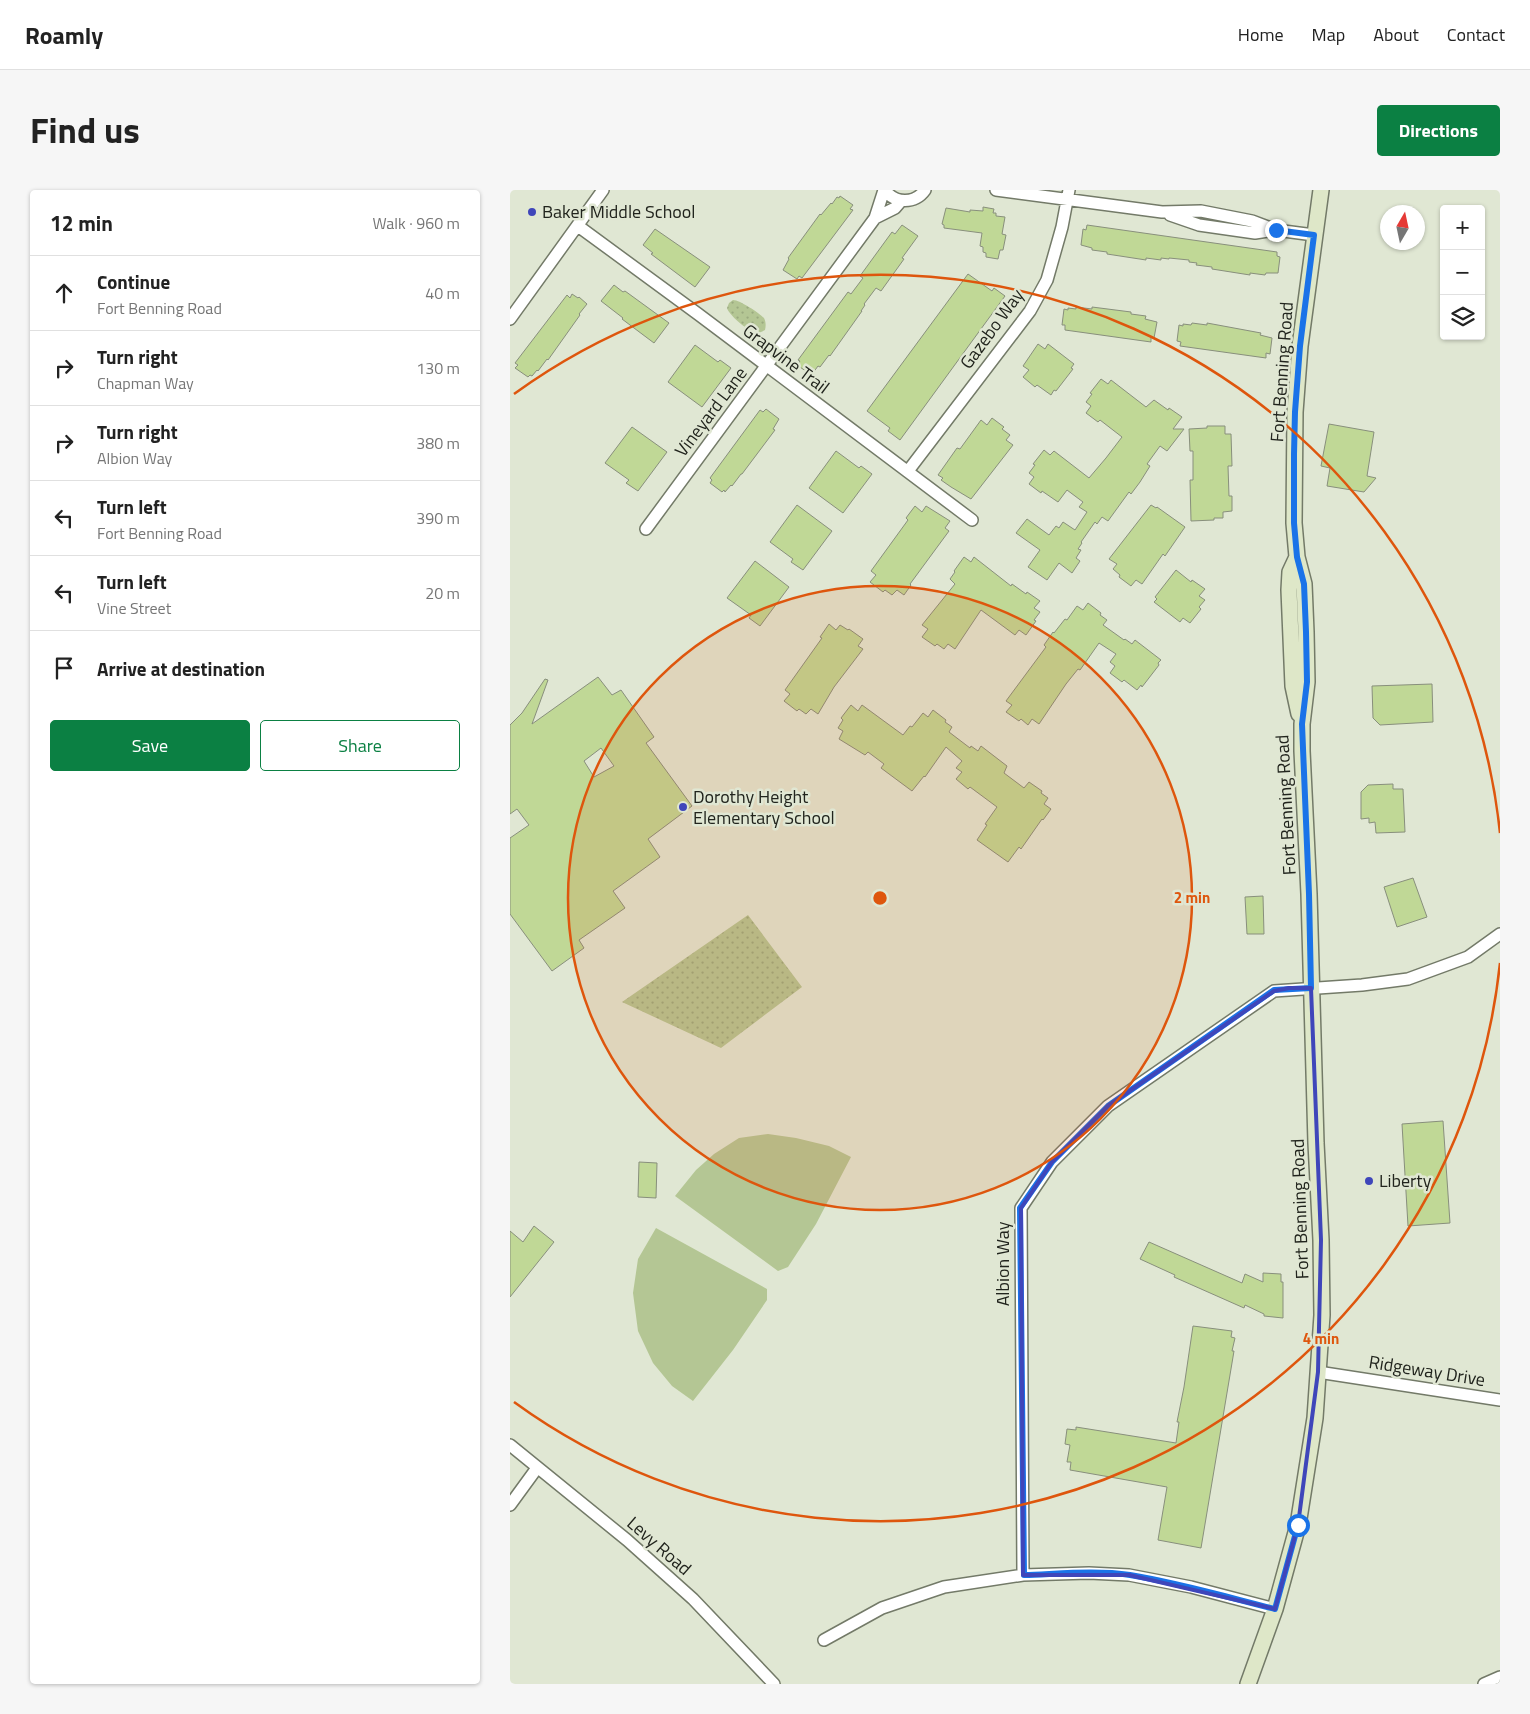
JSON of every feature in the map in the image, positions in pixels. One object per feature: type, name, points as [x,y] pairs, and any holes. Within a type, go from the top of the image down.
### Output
[{"type":"street","points":[[510,319],[604,190]]},
{"type":"street","points":[[884,190],[893,198],[901,201]]},
{"type":"street","name":"Vineyard Lane","points":[[646,529],[875,218],[884,190]]},
{"type":"street","points":[[996,190],[1068,195],[1162,212],[1201,212],[1252,221],[1276,230],[1314,235]]},
{"type":"street","name":"Fort Benning Road","points":[[1248,1684],[1275,1609],[1298,1525],[1312,1439],[1322,1315],[1321,1240],[1302,724],[1293,686],[1288,590],[1290,572],[1297,557],[1294,523],[1295,412],[1300,346],[1321,190]]},
{"type":"street","name":"Vineyard Lane","points":[[875,218],[895,208],[901,201],[916,198],[927,191]]},
{"type":"street","name":"Gazebo Way","points":[[908,471],[1030,311],[1047,280],[1062,227],[1068,195]]},
{"type":"street","name":"Grapvine Trail","points":[[578,226],[972,520]]},
{"type":"street","name":"Albion Way","points":[[1024,1575],[1020,1208],[1052,1162],[1108,1106],[1274,990],[1362,985],[1408,979],[1468,957],[1500,934]]},
{"type":"street","name":"Ridgeway Drive","points":[[1318,1372],[1500,1400]]},
{"type":"street","name":"Levy Road","points":[[510,1445],[626,1540],[692,1599],[774,1684]]},
{"type":"street","points":[[510,1505],[537,1468]]},
{"type":"street","points":[[824,1640],[882,1608],[944,1587],[1024,1575],[1089,1573],[1129,1575],[1190,1587],[1275,1609]]},
{"type":"street","points":[[1484,1684],[1500,1677]]},
{"type":"highlighted area","points":[[1289,988],[1311,988],[1321,1240],[1318,1372],[1298,1525],[1275,1609],[1129,1575],[1023,1575],[1021,1208],[1052,1162],[1108,1106],[1274,991]]},
{"type":"green space","points":[[733,300],[745,304],[764,318],[765,330],[758,333],[753,332],[734,318],[727,308]]},
{"type":"green space","points":[[748,915],[802,987],[721,1048],[622,1002]]},
{"type":"green space","points":[[768,1134],[829,1146],[851,1157],[816,1224],[788,1267],[778,1271],[675,1196],[696,1170],[714,1154],[739,1138]]},
{"type":"green space","points":[[656,1228],[767,1289],[767,1300],[733,1350],[693,1401],[672,1386],[653,1363],[638,1331],[633,1293],[638,1259]]},
{"type":"building","points":[[840,196],[853,205],[850,209],[853,210],[802,278],[799,276],[797,279],[783,270],[788,258],[820,214]]},
{"type":"building","points":[[983,207],[994,209],[993,213],[996,213],[996,216],[1005,217],[1002,234],[1006,235],[1003,250],[1000,250],[998,259],[986,257],[983,247],[980,246],[982,233],[944,228],[942,224],[946,208],[970,212],[970,210],[983,211]]},
{"type":"building","points":[[902,225],[918,236],[902,258],[904,259],[881,291],[876,288],[830,356],[810,374],[797,365],[800,361],[798,360],[848,292],[851,294],[863,278],[860,276],[892,232],[895,234]]},
{"type":"building","points":[[1087,225],[1277,252],[1277,256],[1280,257],[1278,273],[1266,273],[1265,275],[1250,273],[1250,275],[1212,269],[1212,267],[1196,265],[1197,263],[1189,262],[1189,260],[1146,258],[1146,260],[1107,254],[1107,252],[1092,250],[1092,248],[1081,245],[1083,229],[1086,230]]},
{"type":"building","points":[[655,229],[710,267],[695,287],[651,254],[653,253],[643,245]]},
{"type":"building","points":[[968,274],[992,291],[994,288],[1005,296],[900,440],[888,431],[890,428],[867,411]]},
{"type":"building","points":[[614,285],[669,323],[654,343],[601,301]]},
{"type":"building","points":[[572,294],[587,304],[548,360],[538,371],[528,377],[515,368],[518,365],[515,363],[567,295],[570,298]]},
{"type":"building","points":[[1076,307],[1131,312],[1131,314],[1146,316],[1145,319],[1157,322],[1154,338],[1151,337],[1151,342],[1065,330],[1065,325],[1062,325],[1064,309],[1076,309]]},
{"type":"building","points":[[1192,323],[1207,325],[1207,323],[1261,333],[1260,335],[1272,338],[1270,354],[1266,353],[1266,358],[1180,346],[1181,342],[1177,341],[1179,325],[1191,325]]},
{"type":"building","points":[[1038,344],[1045,349],[1048,344],[1074,364],[1071,368],[1073,369],[1051,395],[1037,385],[1035,387],[1023,377],[1029,370],[1023,366]]},
{"type":"building","points":[[695,345],[718,362],[720,360],[731,368],[702,407],[668,382]]},
{"type":"building","points":[[1101,379],[1108,384],[1111,380],[1146,407],[1154,400],[1168,410],[1169,408],[1182,417],[1173,429],[1184,429],[1167,451],[1160,446],[1147,464],[1150,466],[1140,482],[1131,494],[1129,492],[1108,521],[1102,517],[1097,524],[1095,522],[1081,542],[1078,549],[1081,550],[1076,558],[1080,561],[1072,573],[1059,563],[1047,580],[1028,567],[1040,550],[1016,533],[1027,519],[1049,535],[1056,526],[1059,528],[1063,522],[1075,530],[1087,512],[1079,507],[1083,502],[1067,490],[1058,502],[1042,491],[1041,493],[1029,484],[1034,477],[1029,473],[1035,465],[1033,464],[1044,450],[1050,455],[1054,451],[1089,478],[1106,458],[1122,437],[1100,420],[1098,422],[1086,413],[1091,406],[1086,402],[1092,394],[1090,393]]},
{"type":"building","points":[[766,409],[779,419],[773,429],[775,430],[732,486],[725,492],[724,490],[722,492],[710,483],[712,480],[710,478],[760,410],[763,412]]},
{"type":"building","points":[[992,418],[1004,427],[1002,429],[1010,435],[1006,440],[1013,445],[971,499],[941,480],[943,478],[938,475],[957,448],[960,449],[981,420],[987,425]]},
{"type":"building","points":[[1329,424],[1374,432],[1367,476],[1376,478],[1364,492],[1327,486],[1330,468],[1321,466]]},
{"type":"building","points":[[1207,426],[1225,426],[1225,434],[1231,434],[1232,466],[1228,466],[1229,496],[1232,496],[1232,511],[1223,512],[1223,518],[1191,521],[1190,480],[1193,480],[1193,451],[1190,451],[1189,429],[1207,428]]},
{"type":"building","points":[[632,427],[667,452],[638,491],[626,483],[629,480],[605,463]]},
{"type":"building","points":[[836,451],[859,468],[861,466],[872,474],[843,513],[809,488]]},
{"type":"building","points":[[797,505],[832,531],[803,570],[791,562],[793,559],[770,542]]},
{"type":"building","points":[[1151,505],[1157,507],[1185,527],[1142,584],[1136,580],[1131,586],[1119,577],[1120,575],[1113,569],[1117,564],[1109,559]]},
{"type":"building","points":[[915,506],[922,512],[926,506],[950,521],[945,528],[949,531],[904,595],[897,590],[892,595],[885,590],[883,592],[870,582],[876,575],[871,571],[908,520],[906,518]]},
{"type":"building","points":[[964,557],[971,562],[974,557],[1011,586],[1012,584],[1040,601],[1034,608],[1040,612],[1026,635],[1019,630],[1015,635],[981,610],[955,649],[948,644],[944,649],[937,644],[935,646],[922,637],[928,629],[922,625],[955,584],[950,579]]},
{"type":"building","points":[[755,561],[789,587],[760,626],[749,618],[751,615],[727,598]]},
{"type":"building","points":[[1176,570],[1191,582],[1192,580],[1205,589],[1199,596],[1205,600],[1199,607],[1201,609],[1190,623],[1183,618],[1180,622],[1154,602],[1157,599],[1155,597]]},
{"type":"building","points":[[1088,603],[1107,620],[1103,625],[1132,644],[1135,640],[1161,660],[1158,663],[1159,665],[1142,687],[1141,685],[1137,690],[1124,680],[1122,682],[1110,673],[1115,666],[1110,662],[1116,654],[1099,643],[1080,670],[1078,669],[1066,684],[1039,724],[1032,719],[1028,725],[1021,719],[1019,721],[1006,712],[1012,705],[1006,701],[1046,647],[1044,645],[1053,632],[1065,619],[1067,620],[1077,606],[1083,610]]},
{"type":"building","points":[[829,624],[836,630],[840,625],[863,639],[858,646],[863,649],[834,687],[818,714],[811,709],[806,714],[799,709],[797,711],[784,701],[790,694],[785,690],[822,638],[820,637]]},
{"type":"building","points":[[598,677],[612,695],[621,690],[654,737],[646,743],[692,806],[648,839],[660,857],[613,891],[625,908],[579,940],[584,948],[552,971],[510,914],[510,838],[529,825],[517,809],[510,814],[510,725],[522,713],[545,679],[548,680],[532,724]],"holes":[[[601,748],[614,766],[594,777],[584,761]]]},
{"type":"building","points":[[1432,684],[1433,722],[1380,725],[1373,718],[1372,686]]},
{"type":"building","points":[[851,705],[858,711],[862,705],[903,735],[923,713],[928,717],[933,710],[952,727],[949,732],[970,748],[971,746],[978,751],[981,746],[1007,766],[1004,773],[1024,788],[1029,782],[1042,791],[1041,793],[1048,798],[1044,804],[1051,809],[1021,849],[1019,847],[1008,862],[977,840],[997,807],[956,779],[962,772],[956,768],[962,761],[946,747],[925,777],[912,791],[881,768],[884,764],[868,752],[865,755],[839,739],[843,731],[838,728],[843,720],[841,718]]},
{"type":"building","points":[[1393,784],[1393,789],[1403,789],[1405,832],[1376,833],[1375,822],[1369,823],[1369,818],[1361,819],[1361,792],[1368,785]]},
{"type":"building","points":[[1413,878],[1427,917],[1397,927],[1384,887]]},
{"type":"building","points":[[1263,896],[1264,934],[1247,934],[1245,897]]},
{"type":"building","points":[[1443,1121],[1450,1223],[1408,1226],[1402,1124]]},
{"type":"building","points":[[639,1162],[657,1163],[656,1198],[638,1197]]},
{"type":"building","points":[[534,1226],[554,1242],[510,1297],[510,1231],[523,1242]]},
{"type":"building","points":[[1149,1242],[1242,1283],[1245,1274],[1263,1282],[1263,1273],[1281,1274],[1281,1282],[1283,1282],[1283,1318],[1264,1316],[1264,1314],[1245,1305],[1244,1308],[1174,1277],[1175,1275],[1140,1259]]},
{"type":"building","points":[[1193,1326],[1232,1331],[1231,1337],[1235,1338],[1201,1548],[1158,1540],[1167,1487],[1070,1470],[1071,1462],[1067,1462],[1070,1445],[1065,1444],[1067,1429],[1076,1430],[1076,1427],[1176,1443],[1179,1422],[1177,1422]]},
{"type":"place","name":"Baker Middle School","points":[[532,212]]},
{"type":"place","name":"Dorothy Height Elementary School","points":[[683,807]]},
{"type":"place","name":"Liberty","points":[[1369,1181]]},
{"type":"route","points":[[1276,230],[1314,235],[1300,346],[1294,454],[1294,523],[1297,557],[1304,584],[1306,632],[1307,682],[1302,724],[1302,750],[1309,894],[1311,988],[1274,990],[1108,1106],[1052,1162],[1020,1208],[1024,1575],[1089,1573],[1129,1575],[1190,1587],[1275,1609],[1298,1525]]}]
